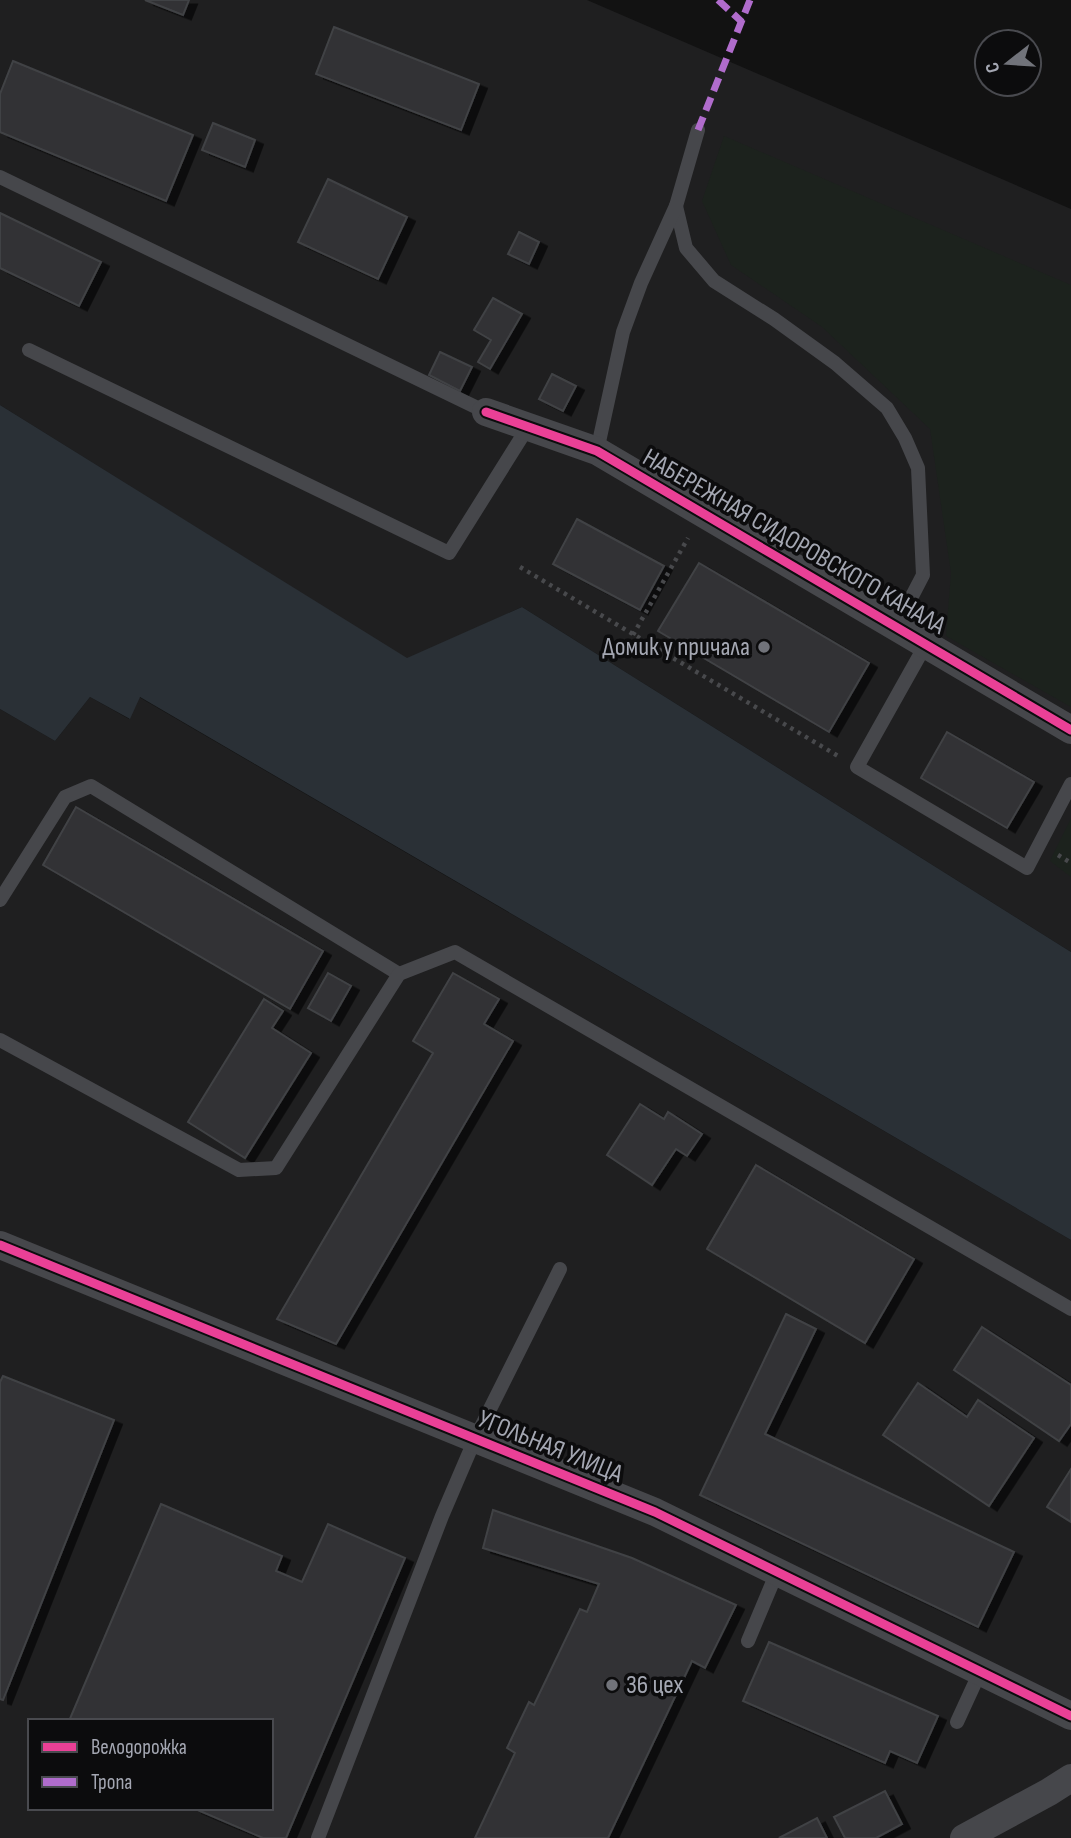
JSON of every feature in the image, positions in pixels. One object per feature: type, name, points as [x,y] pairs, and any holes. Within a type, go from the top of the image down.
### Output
[{"type":"street","name":"НАБЕРЕЖНАЯ СИДОРОВСКОГО КАНАЛА","points":[[486,412],[597,450],[1071,730]]},
{"type":"street","name":"УГОЛЬНАЯ УЛИЦА","points":[[0,1245],[655,1512],[1071,1716]]},
{"type":"street","points":[[964,1838],[1049,1792],[1071,1777]]},
{"type":"lane","points":[[597,450],[623,332],[641,283],[676,206],[698,130]]},
{"type":"lane","points":[[0,177],[486,412]]},
{"type":"lane","points":[[676,206],[686,248],[714,281],[774,319],[835,363],[887,408],[905,438],[918,468],[923,575],[896,627]]},
{"type":"lane","points":[[29,350],[449,553],[528,426]]},
{"type":"lane","points":[[926,644],[857,768],[1027,868],[1071,784]]},
{"type":"lane","points":[[0,900],[65,797],[91,786],[399,974]]},
{"type":"lane","points":[[0,1040],[239,1170],[276,1168],[399,974],[455,952],[1071,1309]]},
{"type":"lane","points":[[318,1838],[442,1516],[475,1439],[560,1269]]},
{"type":"lane","points":[[748,1641],[777,1572]]},
{"type":"lane","points":[[957,1722],[980,1672]]},
{"type":"path","points":[[634,635],[702,513]]},
{"type":"path","points":[[520,567],[857,768]]},
{"type":"shaded area","points":[[0,0],[587,0],[1071,209],[1071,952],[522,607],[407,659],[0,405]]},
{"type":"shaded area","points":[[724,136],[1071,285],[1071,707],[946,636],[951,573],[930,429],[822,327],[731,265],[702,201]]},
{"type":"shaded area","points":[[0,405],[407,658],[522,607],[1071,952],[1071,1240],[140,697],[130,719],[90,697],[55,741],[0,709]]},
{"type":"shaded area","points":[[90,697],[129,719],[139,697],[1071,1240],[1071,1838],[0,1838],[0,709],[55,741]]},
{"type":"shaded area","points":[[1071,818],[1071,877],[1050,861]]},
{"type":"building","points":[[145,0],[189,0],[183,15]]},
{"type":"building","points":[[334,27],[479,84],[461,130],[316,74]]},
{"type":"building","points":[[13,61],[193,135],[166,201],[0,132],[0,94]]},
{"type":"building","points":[[213,123],[255,140],[245,167],[202,150]]},
{"type":"building","points":[[328,179],[407,217],[378,279],[298,242]]},
{"type":"building","points":[[0,213],[101,262],[79,306],[0,268]]},
{"type":"building","points":[[519,232],[539,242],[529,264],[508,254]]},
{"type":"building","points":[[493,298],[522,314],[490,369],[478,362],[491,340],[474,330]]},
{"type":"building","points":[[440,352],[472,367],[460,391],[429,375]]},
{"type":"building","points":[[552,374],[576,386],[563,411],[539,399]]},
{"type":"building","points":[[577,519],[664,566],[640,610],[553,564]]},
{"type":"building","name":"Домик у причала","points":[[699,563],[869,663],[829,732],[658,631]]},
{"type":"building","points":[[947,732],[1034,782],[1007,828],[921,778]]},
{"type":"building","points":[[76,807],[323,951],[290,1009],[43,865]]},
{"type":"building","points":[[328,973],[351,986],[331,1021],[308,1008]]},
{"type":"building","points":[[453,973],[499,999],[484,1024],[513,1041],[336,1344],[277,1319],[433,1053],[413,1041]]},
{"type":"building","points":[[264,999],[283,1011],[272,1028],[311,1053],[245,1158],[188,1122]]},
{"type":"building","points":[[640,1104],[664,1119],[668,1112],[702,1134],[687,1156],[676,1149],[652,1185],[607,1155]]},
{"type":"building","points":[[756,1165],[914,1259],[865,1343],[707,1249]]},
{"type":"building","points":[[786,1314],[816,1329],[765,1434],[1014,1552],[978,1627],[700,1495]]},
{"type":"building","points":[[982,1327],[1071,1385],[1071,1424],[1059,1441],[954,1370]]},
{"type":"building","points":[[3,1376],[114,1420],[3,1700],[0,1699],[0,1382]]},
{"type":"building","points":[[918,1383],[967,1417],[978,1400],[1034,1438],[989,1506],[883,1435]]},
{"type":"building","points":[[1071,1469],[1071,1522],[1047,1507]]},
{"type":"building","points":[[161,1504],[282,1556],[276,1571],[302,1582],[328,1524],[405,1558],[286,1838],[263,1838],[198,1810],[273,1810],[273,1719],[70,1719]]},
{"type":"building","name":"36 цех","points":[[493,1510],[632,1558],[736,1605],[705,1668],[692,1661],[608,1838],[475,1838],[515,1753],[507,1748],[529,1702],[534,1705],[580,1609],[587,1612],[599,1584],[483,1548]]},
{"type":"building","points":[[769,1642],[938,1716],[917,1763],[890,1751],[885,1763],[743,1701]]},
{"type":"building","points":[[885,1791],[902,1824],[876,1838],[845,1838],[834,1817]]},
{"type":"building","points":[[817,1818],[827,1838],[779,1838]]},
{"type":"marked path","points":[[718,0],[742,22]]},
{"type":"marked path","points":[[698,130],[750,0]]},
{"type":"cycle path","points":[[486,412],[597,451],[1071,730]]},
{"type":"cycle path","points":[[0,1245],[655,1512],[1071,1716]]},
{"type":"place","name":"Домик у причала","points":[[764,647]]},
{"type":"place","name":"36 цех","points":[[612,1685]]}]
